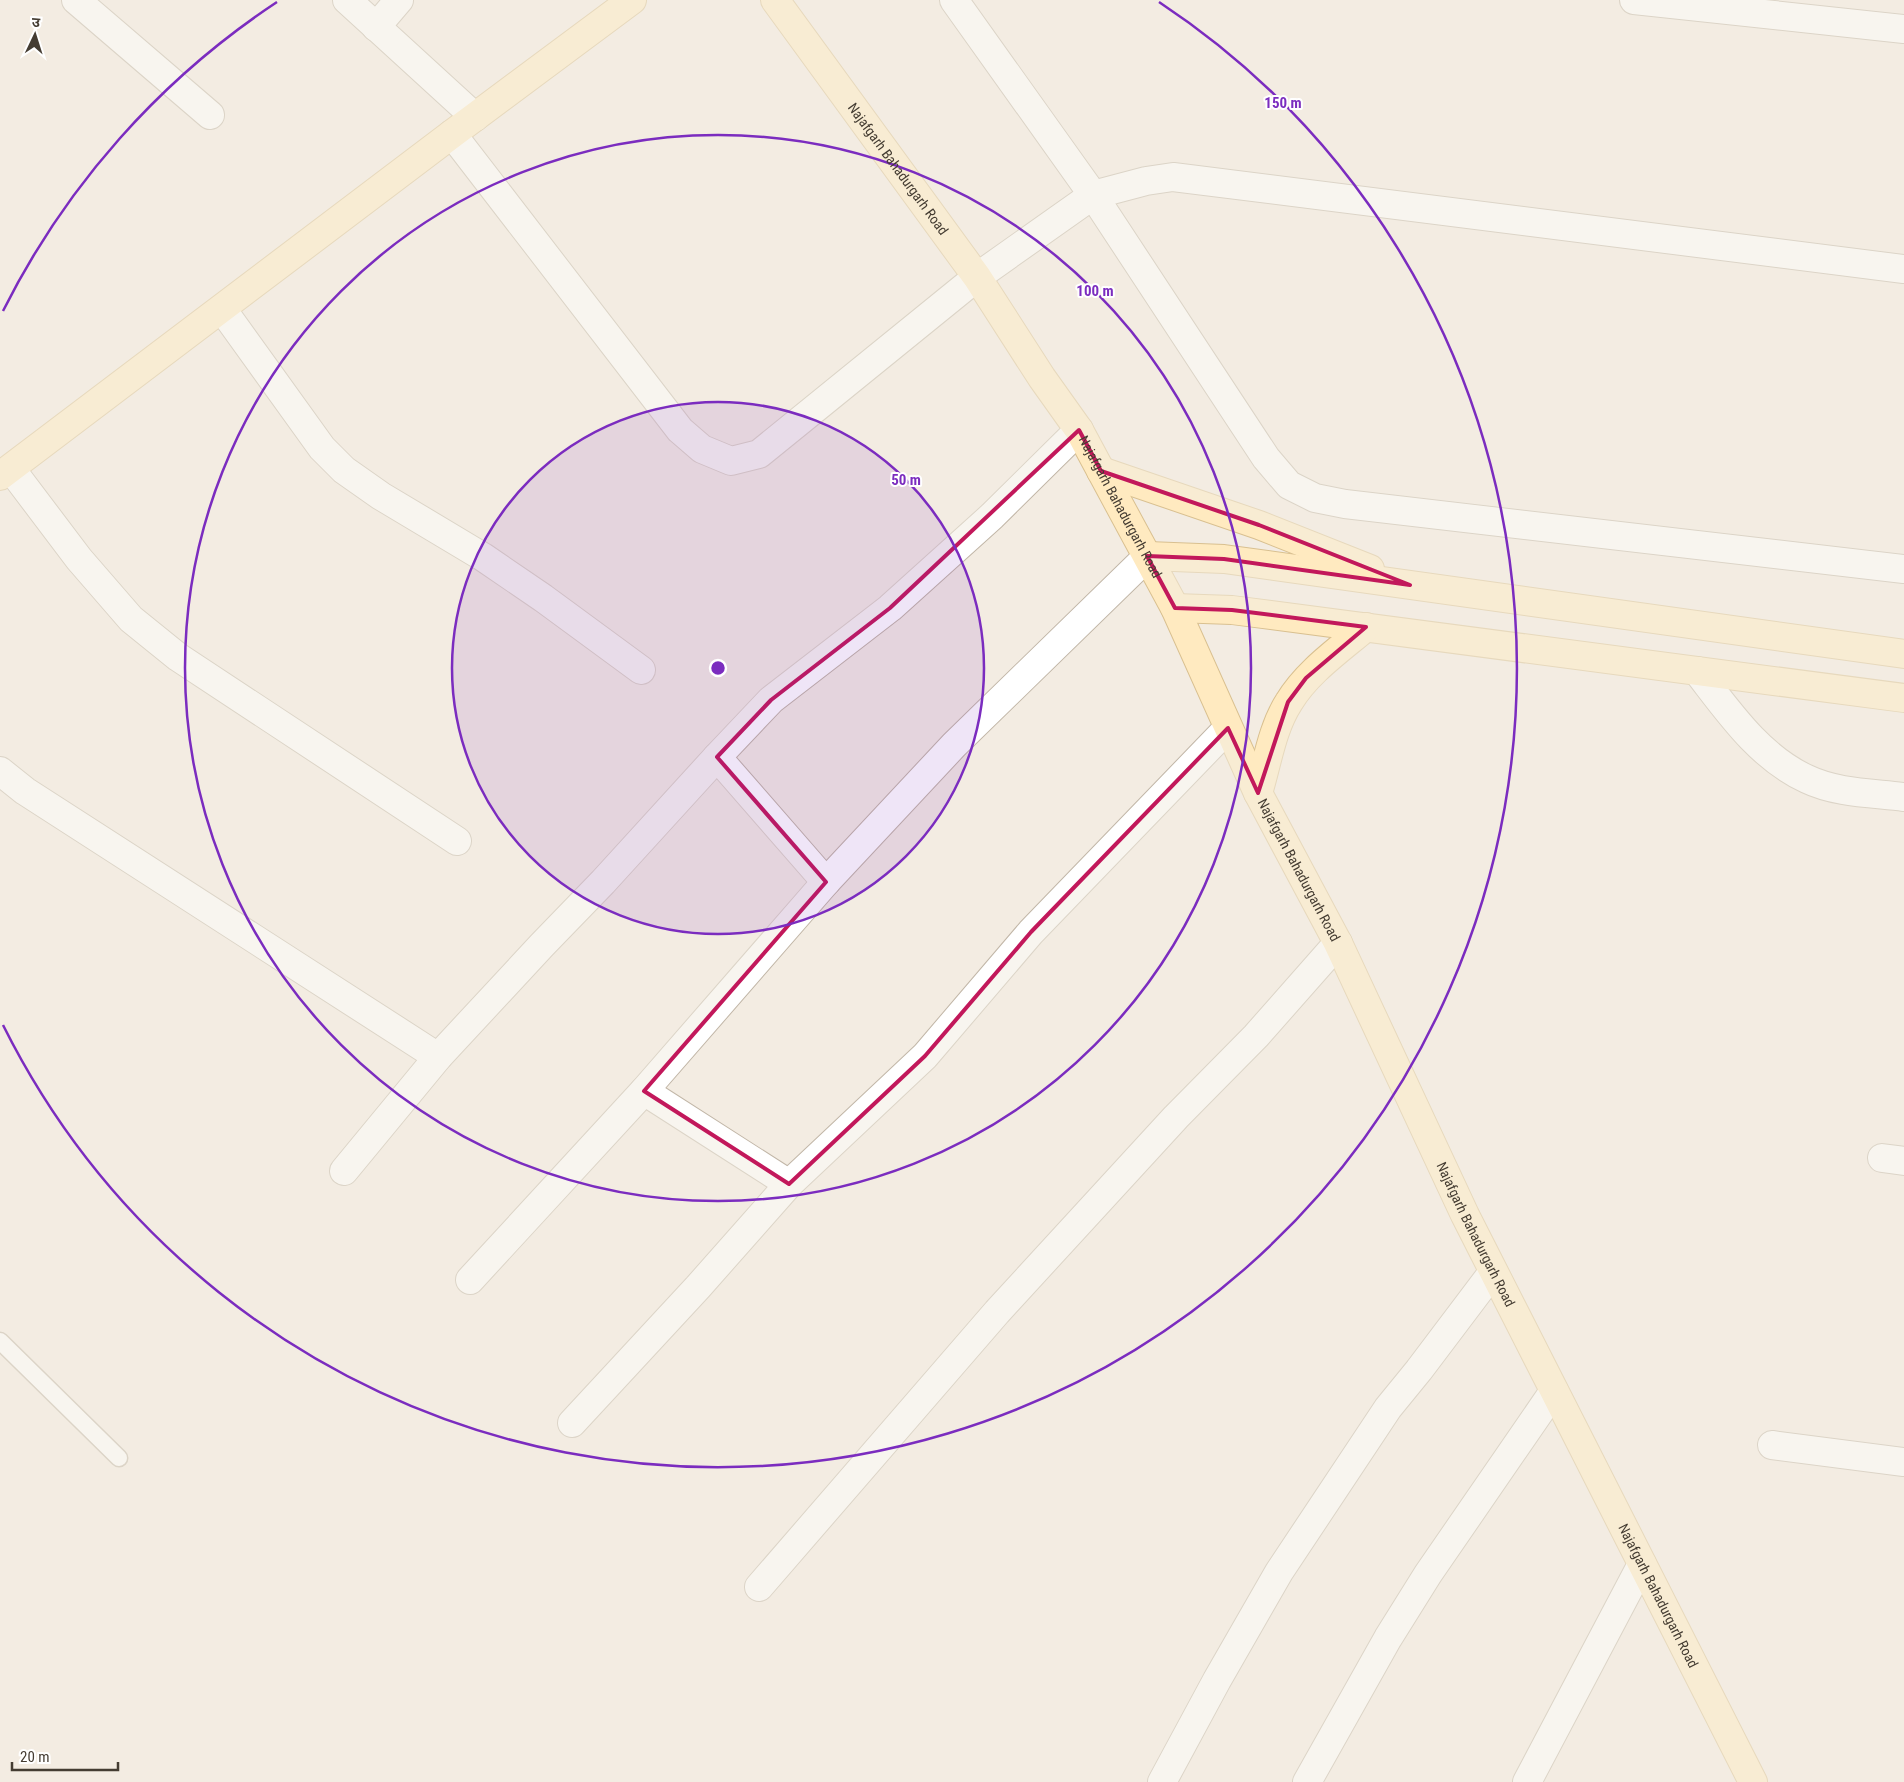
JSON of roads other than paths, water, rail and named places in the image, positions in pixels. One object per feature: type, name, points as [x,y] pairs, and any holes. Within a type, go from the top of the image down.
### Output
[{"type":"street","points":[[76,0],[210,115]]},
{"type":"street","points":[[347,0],[475,117]]},
{"type":"street","points":[[376,27],[399,0]]},
{"type":"street","points":[[456,841],[195,669],[131,618],[6,473],[452,134],[632,0]]},
{"type":"street","name":"Najafgarh Bahadurgarh Road","points":[[775,0],[977,276],[1042,378],[1079,430],[1175,608],[1258,793],[1338,943],[1493,1272],[1753,1782]]},
{"type":"street","points":[[954,0],[1093,195],[1266,458],[1289,485],[1315,498],[1355,505],[1904,569]]},
{"type":"street","points":[[1634,0],[1904,29]]},
{"type":"street","points":[[452,134],[680,430],[702,449],[731,461],[759,454],[977,276],[1093,195],[1146,181],[1173,177],[1904,269]]},
{"type":"street","points":[[222,309],[322,448],[344,470],[381,496],[483,557],[536,593],[641,670]]},
{"type":"street","points":[[344,1171],[438,1057],[771,700],[890,608],[992,516],[1079,430]]},
{"type":"street","points":[[1101,471],[1259,525],[1410,585]]},
{"type":"street","points":[[470,1280],[644,1091],[826,882],[954,745],[1148,556],[1224,559],[1904,654]]},
{"type":"street","points":[[1175,608],[1232,610],[1904,698]]},
{"type":"street","points":[[1258,793],[1277,728],[1288,702],[1306,678],[1366,627]]},
{"type":"street","points":[[1697,671],[1739,724],[1769,754],[1807,779],[1840,789],[1904,797]]},
{"type":"street","points":[[572,1423],[790,1184],[925,1056],[1031,932],[1228,728]]},
{"type":"street","points":[[717,756],[826,882]]},
{"type":"street","points":[[0,771],[25,791],[438,1057]]},
{"type":"street","points":[[759,1587],[1003,1305],[1176,1117],[1256,1036],[1338,943]]},
{"type":"street","points":[[644,1091],[790,1184]]},
{"type":"street","points":[[1162,1782],[1217,1680],[1279,1572],[1388,1408],[1493,1272]]},
{"type":"street","points":[[1307,1782],[1388,1638],[1428,1574],[1554,1391]]},
{"type":"street","points":[[1772,1444],[1904,1462]]},
{"type":"street","points":[[1527,1782],[1642,1564]]},
{"type":"lane","points":[[0,1342],[119,1458]]}]
